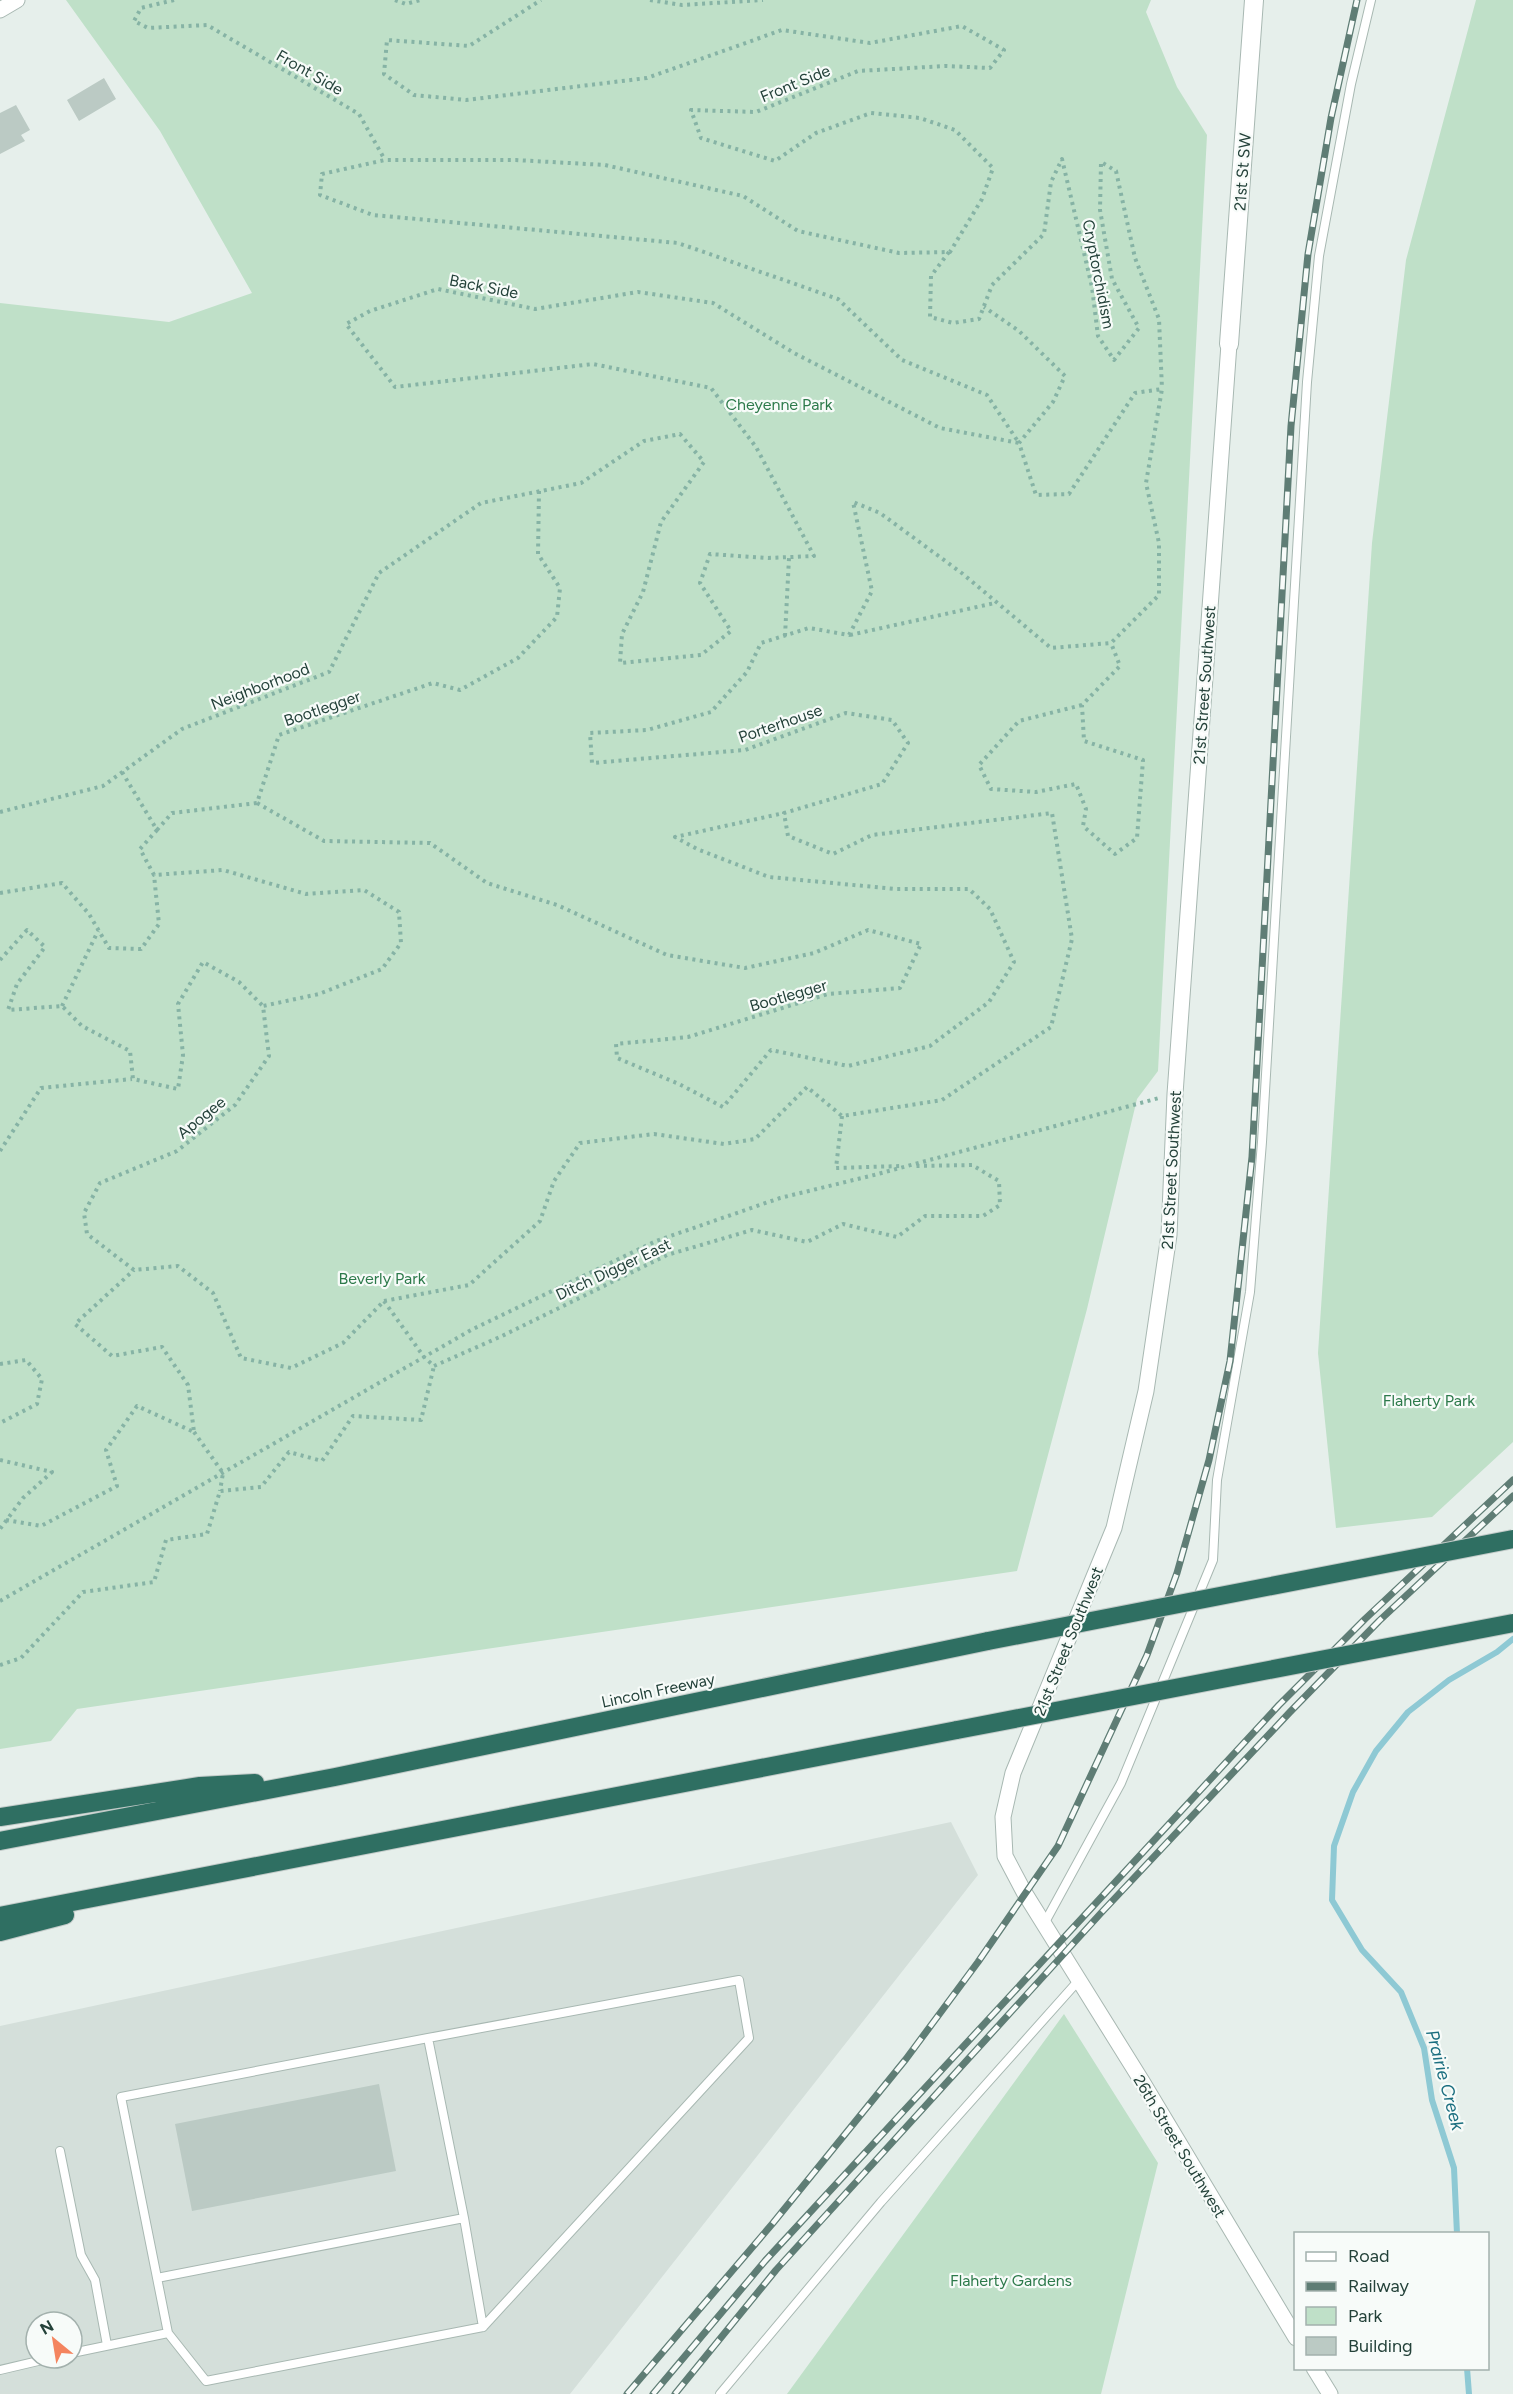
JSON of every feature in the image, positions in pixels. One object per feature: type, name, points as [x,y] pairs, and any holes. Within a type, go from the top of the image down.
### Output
[{"type":"highway","name":"Lincoln Freeway","points":[[335,1777],[988,1641],[1513,1539]]},
{"type":"highway","points":[[0,1916],[1513,1623]]},
{"type":"highway","points":[[0,1817],[200,1786],[335,1777]]},
{"type":"highway","points":[[0,1841],[335,1777]]},
{"type":"highway","points":[[0,1932],[213,1875]]},
{"type":"street","points":[[0,10],[17,0]]},
{"type":"street","name":"21st St SW","points":[[1229,344],[1254,0]]},
{"type":"street","name":"21st Street Southwest","points":[[1064,1954],[1005,1857],[1003,1817],[1013,1773],[1114,1528],[1146,1391],[1167,1246],[1174,1094],[1229,344]]},
{"type":"street","name":"26th Street Southwest","points":[[1064,1954],[1294,2335]]},
{"type":"street","points":[[1315,2370],[1330,2394]]},
{"type":"lane","points":[[1044,1924],[1121,1783],[1213,1560],[1217,1480],[1250,1292],[1262,1142],[1308,382],[1319,256],[1351,84],[1371,0]]},
{"type":"lane","points":[[739,1980],[749,2038],[483,2326],[206,2381],[168,2333],[157,2278],[122,2097],[739,1980]]},
{"type":"lane","points":[[720,2394],[881,2202],[1079,1980]]},
{"type":"lane","points":[[428,2038],[483,2326]]},
{"type":"lane","points":[[60,2151],[81,2255],[94,2280],[107,2345]]},
{"type":"lane","points":[[157,2278],[464,2218]]},
{"type":"lane","points":[[84,2350],[168,2333]]},
{"type":"lane","points":[[0,2370],[24,2364]]},
{"type":"path","name":"Front Side","points":[[174,0],[141,8],[134,21],[148,28],[207,26],[359,114],[385,160]]},
{"type":"path","points":[[395,0],[406,4],[420,0]]},
{"type":"path","name":"Front Side","points":[[541,0],[469,46],[387,40],[384,74],[414,95],[466,100],[648,78],[782,30],[870,43],[962,26],[1004,50],[990,68],[946,66],[858,71],[756,112],[690,110],[701,138],[775,161],[816,133],[871,113],[920,118],[955,130],[993,168],[982,199],[950,252]]},
{"type":"path","points":[[650,0],[682,5],[763,0]]},
{"type":"path","name":"Cryptorchidism","points":[[984,306],[992,285],[1044,234],[1051,182],[1062,159],[1092,287],[1098,336],[1114,360],[1139,328],[1112,279],[1100,210],[1101,162],[1116,171],[1135,258],[1159,319],[1162,389]]},
{"type":"path","points":[[849,635],[872,591],[853,502],[880,513],[963,574],[1051,648],[1111,643],[1159,595],[1159,543],[1146,483],[1162,389],[1135,393],[1069,494],[1036,495],[1019,443],[987,395],[902,360],[838,299],[678,243],[373,215],[320,195],[321,174],[385,160],[516,160],[605,165],[743,196],[798,231],[899,253],[950,252]]},
{"type":"path","points":[[950,252],[931,276],[930,317],[953,322],[979,318],[984,306],[1019,331],[1065,376],[1053,402],[1019,443]]},
{"type":"path","name":"Back Side","points":[[539,491],[581,483],[644,441],[680,434],[704,462],[661,522],[643,592],[622,634],[620,663],[701,655],[731,631],[700,583],[710,554],[768,558],[814,556],[756,447],[711,388],[593,364],[395,387],[346,324],[370,311],[438,289],[535,309],[638,292],[714,303],[794,353],[940,428],[1019,443]]},
{"type":"path","name":"Neighborhood","points":[[0,812],[103,786],[182,729],[329,672],[379,573],[481,503],[539,491]]},
{"type":"path","name":"Bootlegger","points":[[539,491],[538,554],[560,588],[557,617],[518,658],[460,690],[433,684],[279,735],[257,803],[324,841],[430,843],[488,883],[557,905],[667,955],[745,968],[814,953],[868,930],[921,944],[900,988],[828,994],[688,1037],[616,1044],[617,1058],[679,1084],[723,1107],[771,1050],[848,1066],[930,1046],[989,1002],[1014,962],[990,909],[969,889],[896,889],[769,877],[698,849],[675,837],[784,813]]},
{"type":"path","points":[[784,636],[789,558]]},
{"type":"path","points":[[849,635],[995,603]]},
{"type":"path","name":"Porterhouse","points":[[784,813],[882,784],[908,743],[892,720],[846,713],[745,750],[592,763],[590,733],[647,730],[711,712],[747,672],[761,644],[809,628],[849,635]]},
{"type":"path","points":[[1082,705],[1084,741],[1143,760],[1137,838],[1115,854],[1083,826],[1086,809],[1076,784],[1036,792],[991,789],[979,765],[1019,721],[1082,705],[1120,666],[1111,643]]},
{"type":"path","points":[[122,772],[157,830]]},
{"type":"path","points":[[0,894],[62,883],[89,914],[109,948],[141,949],[159,924],[154,875],[140,849],[172,813],[257,803]]},
{"type":"path","points":[[0,1665],[21,1658],[83,1592],[154,1582],[165,1540],[207,1534],[223,1473],[194,1431],[188,1385],[162,1347],[112,1356],[75,1324],[134,1269],[178,1266],[213,1293],[241,1358],[291,1368],[343,1343],[384,1301],[469,1285],[540,1221],[554,1180],[580,1143],[654,1134],[724,1144],[755,1139],[807,1087],[842,1116],[942,1100],[1051,1027],[1072,939],[1052,813],[872,835],[832,854],[788,836],[784,813]]},
{"type":"path","points":[[0,1151],[41,1088],[133,1079],[178,1089],[183,1055],[178,1004],[203,962],[239,982],[263,1006],[319,994],[382,969],[401,943],[399,912],[364,890],[306,894],[223,870],[154,875]]},
{"type":"path","points":[[0,960],[27,930],[45,947],[17,984],[8,1010],[62,1006],[82,1026],[130,1051],[133,1079]]},
{"type":"path","points":[[62,1006],[98,930]]},
{"type":"path","name":"Apogee","points":[[134,1269],[87,1234],[84,1213],[100,1183],[177,1151],[235,1105],[269,1056],[263,1006]]},
{"type":"path","points":[[0,1601],[471,1330],[656,1241],[780,1198],[1174,1094]]},
{"type":"path","points":[[842,1116],[837,1168],[908,1166]]},
{"type":"path","name":"Ditch Digger East","points":[[434,1366],[502,1336],[667,1255],[741,1233],[752,1230],[807,1242],[843,1224],[897,1237],[925,1216],[983,1216],[1000,1205],[999,1181],[972,1165],[908,1166]]},
{"type":"path","points":[[220,1491],[261,1487],[288,1452],[322,1461],[353,1416],[421,1420],[434,1366],[424,1358],[384,1301]]},
{"type":"path","points":[[0,1364],[26,1360],[42,1379],[37,1404],[0,1423]]},
{"type":"path","points":[[6,1520],[41,1526],[117,1486],[106,1450],[137,1406],[194,1431]]},
{"type":"path","points":[[0,1460],[52,1472],[23,1498],[0,1528]]},
{"type":"shaded area","points":[[951,1822],[978,1875],[570,2394],[0,2394],[0,2026]]},
{"type":"green space","points":[[66,0],[1151,0],[1146,12],[1177,87],[1207,135],[1158,1071],[1137,1099],[1087,1309],[1017,1571],[77,1709],[51,1741],[0,1749],[0,303],[169,322],[252,293],[160,131]]},
{"type":"green space","name":"Flaherty Park","points":[[1476,0],[1513,0],[1513,1442],[1432,1517],[1336,1528],[1318,1353],[1372,543],[1406,260]]},
{"type":"green space","name":"Flaherty Gardens","points":[[1064,2014],[1158,2163],[1101,2394],[787,2394]]},
{"type":"building","points":[[104,78],[116,99],[79,121],[67,100]]},
{"type":"building","points":[[16,105],[30,130],[21,135],[25,141],[0,154],[0,113]]},
{"type":"building","points":[[379,2084],[396,2171],[192,2211],[175,2124]]},
{"type":"waterway","name":"Prairie Creek","points":[[1457,2232],[1454,2168],[1432,2100],[1424,2048],[1401,1992],[1362,1950],[1332,1900],[1334,1846],[1353,1792],[1376,1751],[1408,1712],[1449,1680],[1497,1652],[1513,1639]]},
{"type":"waterway","name":"Prairie Creek","points":[[1467,2370],[1469,2394]]},
{"type":"railway","points":[[627,2394],[773,2223],[906,2059],[978,1962],[1058,1846],[1147,1655],[1177,1573],[1209,1460],[1230,1361],[1252,1157],[1291,426],[1308,254],[1331,118],[1357,0]]},
{"type":"railway","points":[[653,2394],[765,2261],[1279,1705],[1365,1619],[1513,1480]]},
{"type":"railway","points":[[675,2394],[776,2270],[1101,1913],[1379,1621],[1513,1496]]},
{"type":"park label","name":"Cheyenne Park","points":[[779,404]]},
{"type":"park label","name":"Beverly Park","points":[[382,1278]]}]
